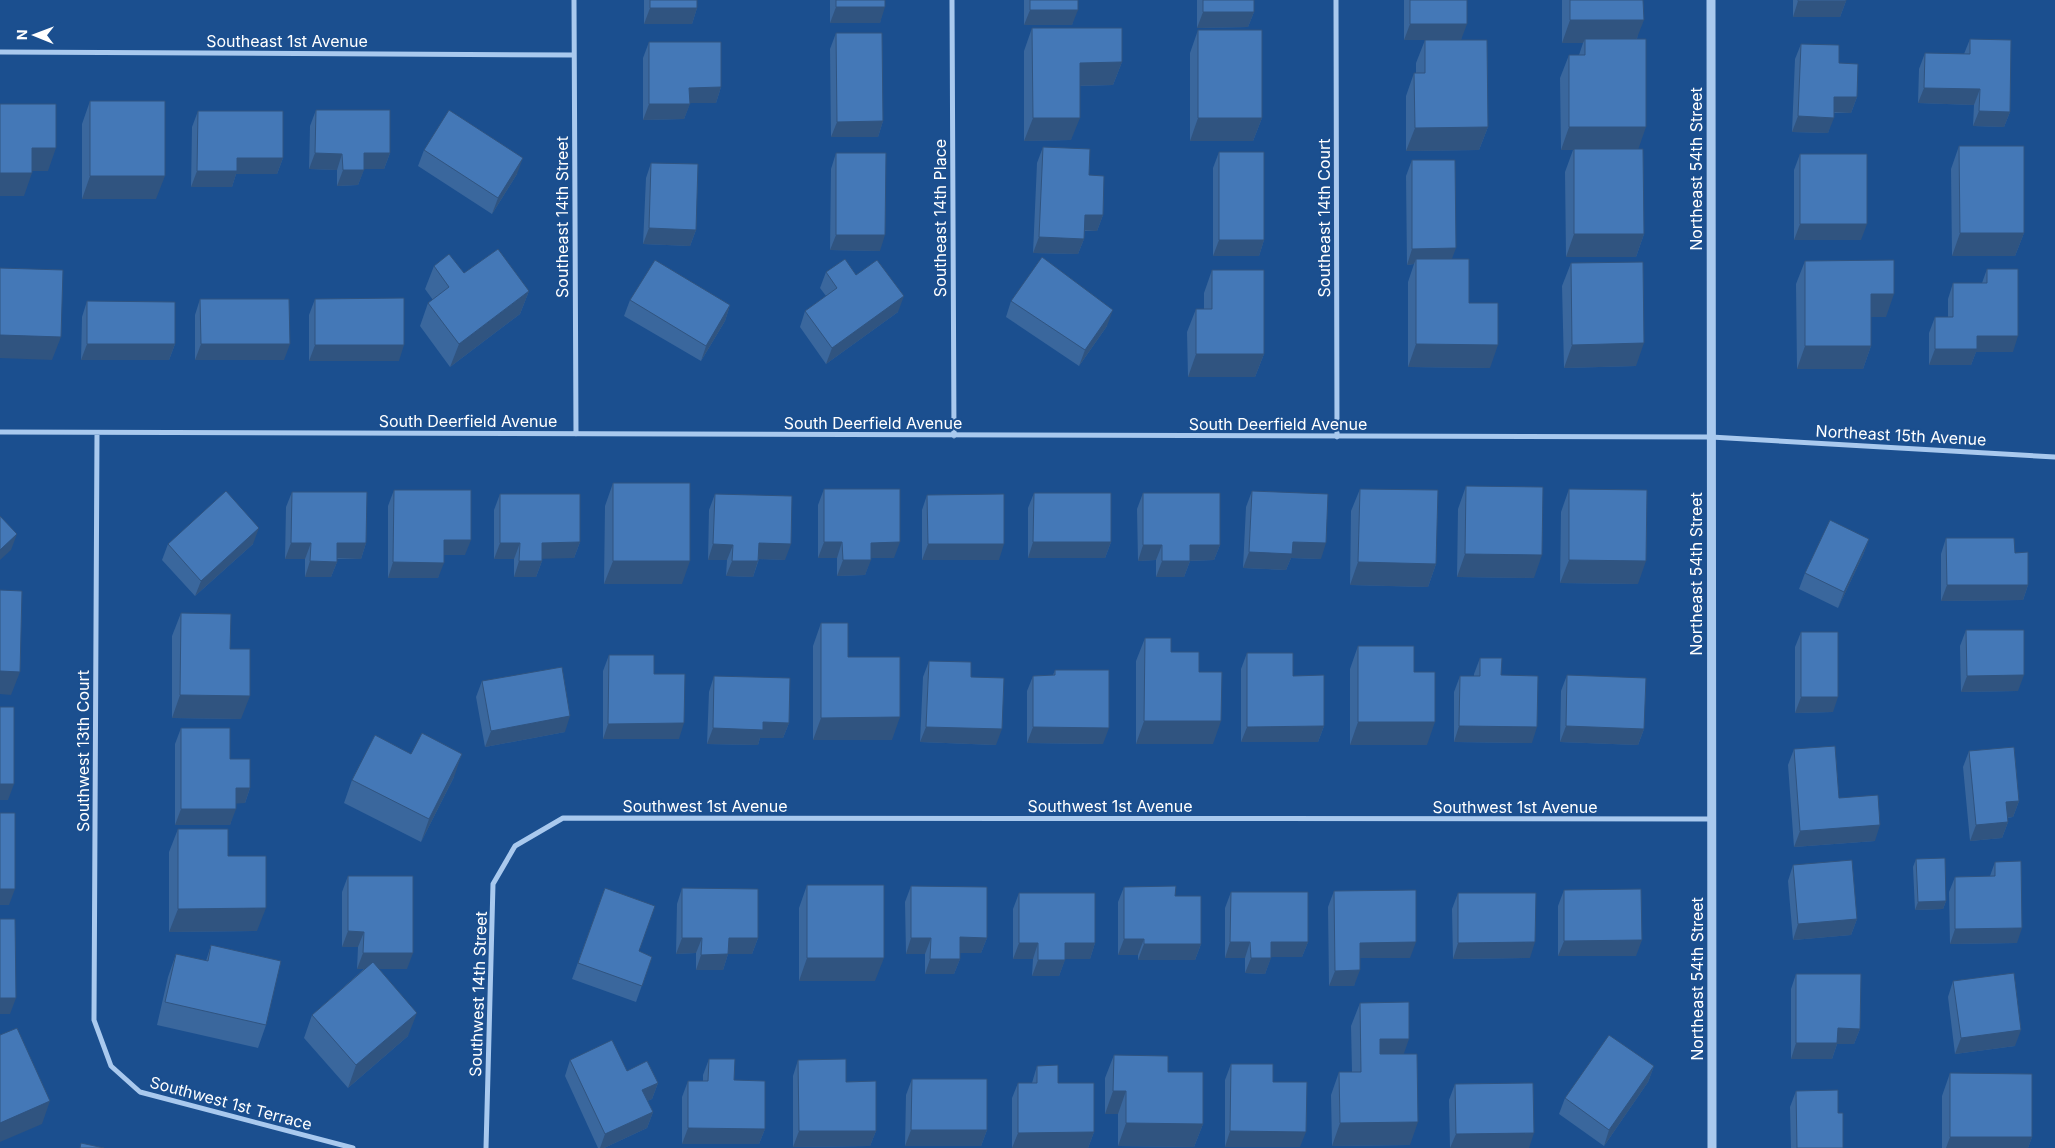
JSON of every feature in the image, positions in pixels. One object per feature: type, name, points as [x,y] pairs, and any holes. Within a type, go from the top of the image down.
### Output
[{"type":"street","name":"Southeast 14th Street","points":[[574,0],[576,434]]},
{"type":"street","name":"Southeast 14th Place","points":[[952,0],[954,436]]},
{"type":"street","name":"Southeast 14th Court","points":[[1336,0],[1337,437]]},
{"type":"street","name":"Northeast 54th Street","points":[[1711,0],[1712,1148]]},
{"type":"street","name":"Southeast 1st Avenue","points":[[0,52],[573,54]]},
{"type":"street","name":"South Deerfield Avenue","points":[[0,432],[1746,438]]},
{"type":"street","name":"Southwest 13th Court","points":[[97,433],[94,1020],[111,1066]]},
{"type":"street","name":"Northeast 15th Avenue","points":[[1746,438],[2055,457]]},
{"type":"street","name":"Southwest 1st Avenue","points":[[515,846],[563,818],[1712,820]]},
{"type":"street","name":"Southwest 14th Street","points":[[486,1148],[493,884],[515,846]]},
{"type":"street","name":"Southwest 1st Terrace","points":[[111,1066],[140,1092],[353,1148]]},
{"type":"building","points":[[650,0],[697,0],[697,8],[650,8]]},
{"type":"building","points":[[836,0],[885,0],[885,7],[836,7]]},
{"type":"building","points":[[1030,0],[1078,0],[1078,10],[1030,10]]},
{"type":"building","points":[[1203,0],[1254,0],[1254,12],[1203,12]]},
{"type":"building","points":[[1410,0],[1467,0],[1467,24],[1410,24]]},
{"type":"building","points":[[1570,0],[1643,0],[1644,20],[1570,20]]},
{"type":"building","points":[[1846,0],[1846,1],[1798,1]]},
{"type":"building","points":[[1032,28],[1122,28],[1122,62],[1080,63],[1080,118],[1033,118]]},
{"type":"building","points":[[1198,30],[1262,30],[1262,118],[1198,118]]},
{"type":"building","points":[[836,33],[882,33],[883,121],[837,122]]},
{"type":"building","points":[[1585,39],[1646,39],[1646,127],[1569,127],[1569,55],[1585,55]]},
{"type":"building","points":[[1970,39],[2011,40],[2010,112],[1979,111],[1980,89],[1924,88],[1925,53],[1970,54]]},
{"type":"building","points":[[1425,40],[1487,40],[1488,127],[1415,128],[1414,73],[1425,73]]},
{"type":"building","points":[[649,42],[721,42],[721,87],[689,88],[690,104],[649,104]]},
{"type":"building","points":[[1801,44],[1839,45],[1839,63],[1858,64],[1857,97],[1834,97],[1834,118],[1798,116]]},
{"type":"building","points":[[90,101],[165,101],[165,176],[90,176]]},
{"type":"building","points":[[0,104],[56,104],[56,148],[32,148],[32,173],[0,173]]},
{"type":"building","points":[[316,110],[390,110],[390,153],[364,153],[364,170],[343,170],[342,154],[315,153]]},
{"type":"building","points":[[449,110],[523,158],[498,198],[424,150]]},
{"type":"building","points":[[198,111],[283,111],[283,158],[237,158],[237,171],[197,171]]},
{"type":"building","points":[[1959,146],[2024,146],[2024,233],[1960,233]]},
{"type":"building","points":[[1043,147],[1090,149],[1089,175],[1104,176],[1103,215],[1085,215],[1084,239],[1039,237]]},
{"type":"building","points":[[1574,149],[1643,149],[1644,234],[1574,234]]},
{"type":"building","points":[[1219,152],[1264,152],[1264,240],[1219,240]]},
{"type":"building","points":[[836,153],[886,153],[885,235],[836,235]]},
{"type":"building","points":[[1800,154],[1867,154],[1867,224],[1800,224]]},
{"type":"building","points":[[1412,160],[1455,160],[1456,248],[1412,249]]},
{"type":"building","points":[[651,163],[698,164],[696,230],[649,228]]},
{"type":"building","points":[[498,249],[529,291],[459,344],[428,303],[449,287],[434,266],[449,254],[464,273]]},
{"type":"building","points":[[1042,257],[1113,310],[1085,350],[1011,301]]},
{"type":"building","points":[[845,259],[856,275],[877,260],[904,296],[832,348],[805,311],[837,288],[826,272]]},
{"type":"building","points":[[1416,259],[1469,259],[1469,303],[1498,303],[1498,345],[1416,344]]},
{"type":"building","points":[[655,260],[730,305],[706,346],[630,300]]},
{"type":"building","points":[[1894,260],[1894,294],[1871,294],[1871,346],[1805,346],[1805,261]]},
{"type":"building","points":[[1643,262],[1644,343],[1572,345],[1571,263]]},
{"type":"building","points":[[0,268],[63,270],[61,337],[0,335]]},
{"type":"building","points":[[1987,269],[2018,269],[2018,336],[1977,336],[1977,349],[1935,349],[1935,317],[1953,317],[1953,283],[1987,283]]},
{"type":"building","points":[[1212,270],[1264,270],[1264,354],[1196,354],[1196,309],[1212,309]]},
{"type":"building","points":[[404,298],[404,345],[315,345],[315,299]]},
{"type":"building","points":[[200,299],[289,299],[290,344],[201,344]]},
{"type":"building","points":[[87,301],[175,302],[175,344],[87,344]]},
{"type":"building","points":[[613,483],[690,483],[690,561],[613,561]]},
{"type":"building","points":[[1466,486],[1543,487],[1542,555],[1465,554]]},
{"type":"building","points":[[824,489],[900,489],[900,542],[871,543],[871,560],[843,560],[842,542],[824,542]]},
{"type":"building","points":[[1360,489],[1438,490],[1436,564],[1358,562]]},
{"type":"building","points":[[1569,489],[1647,490],[1646,561],[1569,560]]},
{"type":"building","points":[[394,490],[471,490],[471,540],[444,540],[444,563],[393,562]]},
{"type":"building","points":[[226,491],[259,528],[201,581],[168,544]]},
{"type":"building","points":[[1252,491],[1328,494],[1326,543],[1293,542],[1292,554],[1249,552]]},
{"type":"building","points":[[292,492],[367,492],[366,543],[337,543],[337,562],[310,561],[311,543],[291,543]]},
{"type":"building","points":[[1034,493],[1111,493],[1111,542],[1033,542]]},
{"type":"building","points":[[1143,493],[1220,493],[1220,545],[1190,545],[1190,561],[1162,561],[1162,545],[1143,545]]},
{"type":"building","points":[[500,494],[580,494],[580,542],[542,543],[542,561],[519,561],[520,543],[500,543]]},
{"type":"building","points":[[715,494],[792,496],[791,544],[759,543],[758,561],[732,561],[733,545],[713,544]]},
{"type":"building","points":[[1004,494],[1004,544],[928,544],[927,495]]},
{"type":"building","points":[[0,516],[17,534],[0,550]]},
{"type":"building","points":[[1830,520],[1869,539],[1844,592],[1805,573]]},
{"type":"building","points":[[1946,538],[2014,538],[2015,553],[2028,552],[2028,585],[1947,585]]},
{"type":"building","points":[[0,590],[22,591],[20,672],[0,671]]},
{"type":"building","points":[[181,613],[231,614],[230,649],[250,649],[250,696],[180,695]]},
{"type":"building","points":[[821,623],[848,623],[848,657],[900,657],[900,717],[821,718]]},
{"type":"building","points":[[1966,630],[2024,630],[2024,675],[1967,676]]},
{"type":"building","points":[[1801,632],[1838,632],[1838,697],[1801,697]]},
{"type":"building","points":[[1145,638],[1171,638],[1171,652],[1199,652],[1199,672],[1222,672],[1221,721],[1144,721]]},
{"type":"building","points":[[1358,646],[1414,646],[1414,672],[1435,672],[1435,722],[1358,722]]},
{"type":"building","points":[[1247,653],[1293,653],[1293,676],[1324,675],[1324,726],[1247,727]]},
{"type":"building","points":[[609,655],[654,655],[654,674],[685,674],[684,723],[608,724]]},
{"type":"building","points":[[1480,658],[1502,658],[1501,675],[1538,676],[1537,727],[1459,726],[1460,676],[1480,676]]},
{"type":"building","points":[[929,661],[971,662],[971,677],[1004,678],[1002,729],[926,727]]},
{"type":"building","points":[[562,667],[570,716],[491,731],[482,681]]},
{"type":"building","points":[[1055,670],[1109,670],[1109,728],[1033,727],[1033,676],[1055,675]]},
{"type":"building","points":[[1567,675],[1646,678],[1644,729],[1566,726]]},
{"type":"building","points":[[714,676],[790,678],[789,723],[763,722],[763,730],[713,728]]},
{"type":"building","points":[[0,707],[14,707],[14,784],[0,784]]},
{"type":"building","points":[[181,728],[230,728],[230,759],[250,759],[250,788],[236,788],[236,809],[181,809]]},
{"type":"building","points":[[422,733],[462,754],[429,819],[352,780],[375,735],[411,754]]},
{"type":"building","points":[[1835,746],[1839,798],[1878,795],[1880,825],[1800,831],[1794,749]]},
{"type":"building","points":[[2014,747],[2019,801],[2006,802],[2008,822],[1976,825],[1969,751]]},
{"type":"building","points":[[0,813],[15,813],[15,889],[0,889]]},
{"type":"building","points":[[178,829],[228,829],[228,856],[266,856],[266,908],[178,909]]},
{"type":"building","points":[[1945,858],[1946,901],[1918,902],[1916,859]]},
{"type":"building","points":[[1852,860],[1857,919],[1798,924],[1793,865]]},
{"type":"building","points":[[2021,861],[2022,928],[1955,929],[1955,877],[1995,876],[1995,862]]},
{"type":"building","points":[[348,876],[413,876],[413,953],[363,953],[364,932],[348,931]]},
{"type":"building","points":[[807,885],[884,885],[884,958],[807,958]]},
{"type":"building","points":[[911,886],[987,887],[987,938],[960,937],[960,959],[930,959],[931,938],[911,938]]},
{"type":"building","points":[[1176,886],[1175,896],[1201,896],[1201,944],[1144,944],[1144,939],[1124,939],[1124,887]]},
{"type":"building","points":[[605,888],[655,906],[639,951],[652,957],[642,986],[578,963]]},
{"type":"building","points":[[682,888],[758,889],[758,938],[729,938],[728,954],[701,955],[702,938],[682,938]]},
{"type":"building","points":[[1641,889],[1642,940],[1564,941],[1564,890]]},
{"type":"building","points":[[1416,890],[1416,942],[1360,943],[1360,970],[1335,971],[1334,891]]},
{"type":"building","points":[[1231,892],[1308,892],[1308,942],[1271,942],[1271,958],[1251,958],[1250,942],[1230,942]]},
{"type":"building","points":[[1019,893],[1095,893],[1095,943],[1065,943],[1065,960],[1038,960],[1038,943],[1019,943]]},
{"type":"building","points":[[1458,893],[1536,893],[1535,942],[1458,943]]},
{"type":"building","points":[[0,919],[15,919],[16,998],[0,998]]},
{"type":"building","points":[[211,945],[281,961],[266,1025],[165,1002],[176,954],[208,961]]},
{"type":"building","points":[[373,962],[417,1013],[356,1065],[312,1015]]},
{"type":"building","points":[[2014,973],[2021,1030],[1961,1038],[1953,981]]},
{"type":"building","points":[[1796,974],[1861,974],[1860,1029],[1838,1028],[1837,1043],[1796,1043]]},
{"type":"building","points":[[1409,1002],[1409,1039],[1380,1039],[1380,1054],[1417,1054],[1418,1122],[1340,1123],[1339,1072],[1361,1072],[1360,1003]]},
{"type":"building","points":[[17,1028],[50,1101],[0,1123],[0,1035]]},
{"type":"building","points":[[1609,1035],[1654,1066],[1609,1130],[1565,1098]]},
{"type":"building","points":[[612,1040],[627,1071],[647,1061],[658,1083],[642,1090],[653,1112],[605,1134],[570,1060]]},
{"type":"building","points":[[1114,1055],[1168,1056],[1168,1072],[1203,1072],[1203,1124],[1126,1123],[1126,1091],[1113,1091]]},
{"type":"building","points":[[709,1059],[735,1059],[734,1080],[765,1081],[765,1129],[688,1128],[688,1081],[708,1081]]},
{"type":"building","points":[[846,1059],[846,1082],[876,1081],[876,1131],[799,1131],[798,1060]]},
{"type":"building","points":[[1231,1064],[1273,1064],[1273,1082],[1307,1082],[1306,1132],[1230,1131]]},
{"type":"building","points":[[1058,1065],[1058,1083],[1094,1083],[1094,1132],[1018,1133],[1018,1083],[1037,1083],[1037,1066]]},
{"type":"building","points":[[1950,1073],[2032,1074],[2032,1137],[1950,1137]]},
{"type":"building","points":[[912,1079],[987,1079],[987,1130],[911,1130]]},
{"type":"building","points":[[1533,1083],[1534,1133],[1456,1134],[1455,1084]]},
{"type":"building","points":[[1838,1090],[1838,1113],[1843,1113],[1843,1148],[1797,1148],[1796,1091]]},
{"type":"building","points":[[81,1143],[104,1148],[80,1148]]}]
